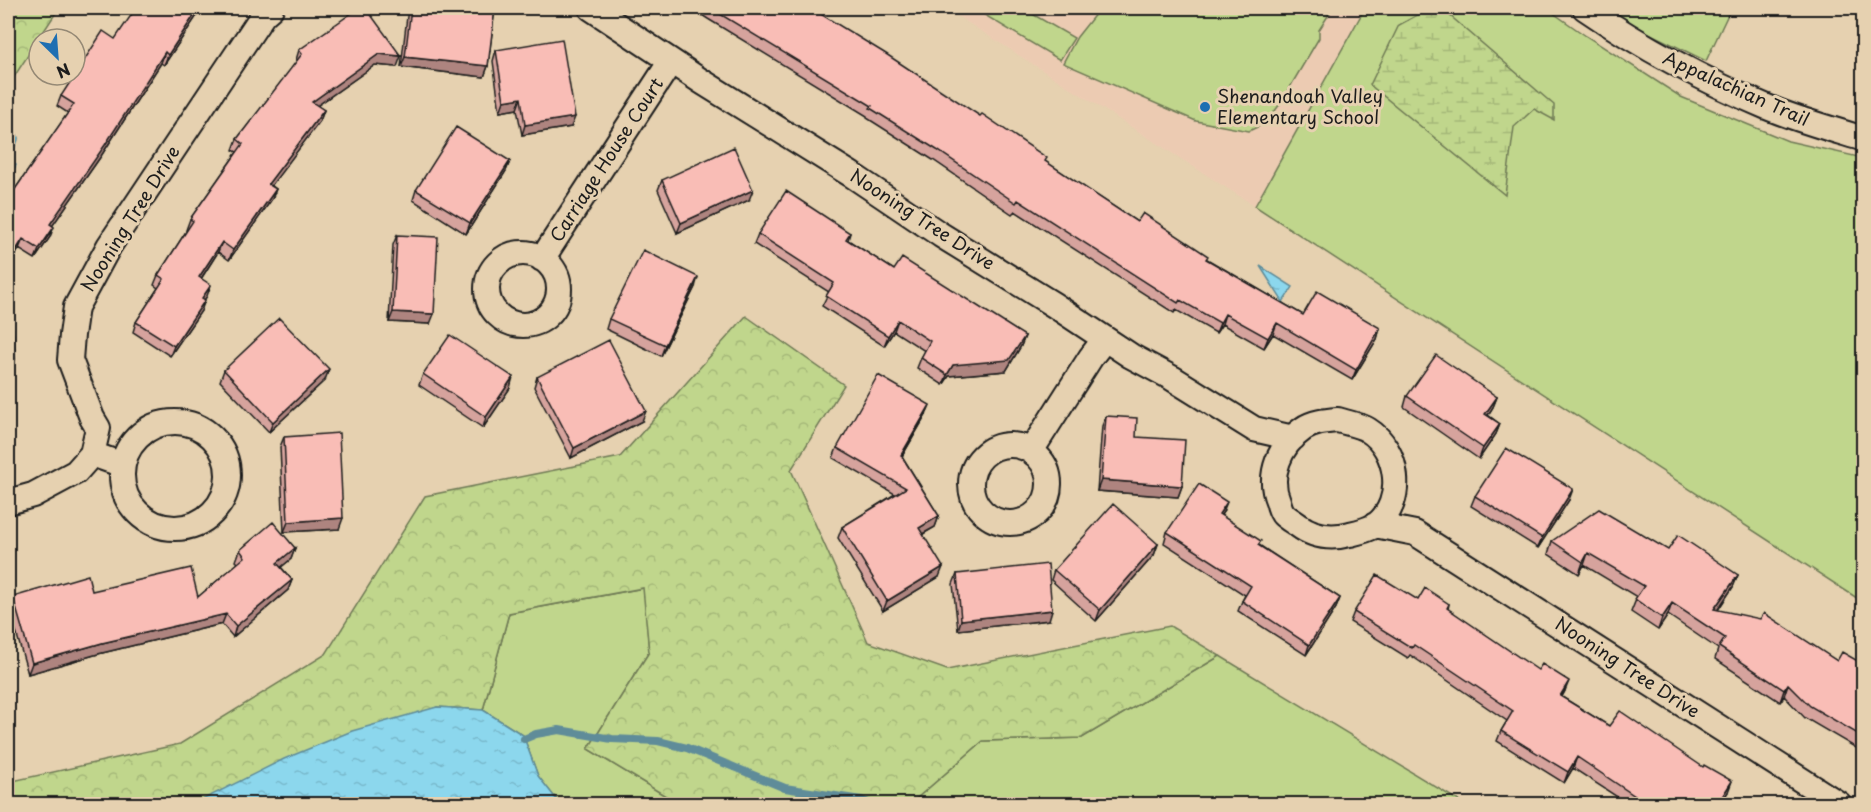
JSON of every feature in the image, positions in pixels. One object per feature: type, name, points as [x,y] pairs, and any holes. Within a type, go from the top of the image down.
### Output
[{"type":"street","name":"Nooning Tree Drive","points":[[92,454],[98,428],[70,360],[76,307],[109,246],[263,15],[271,8]]},
{"type":"street","name":"Nooning Tree Drive","points":[[591,8],[852,175],[941,235],[1054,305],[1104,340],[1172,378],[1254,429]]},
{"type":"street","name":"Appalachian Trail","points":[[1585,8],[1613,28],[1662,57],[1715,84],[1768,108],[1863,139]]},
{"type":"street","name":"Carriage House Court","points":[[542,259],[671,61]]},
{"type":"street","points":[[1031,451],[1104,340]]},
{"type":"street","points":[[1338,420],[1368,429],[1390,454],[1396,480],[1393,502],[1385,516],[1365,531],[1334,538],[1307,532],[1283,514],[1273,482],[1277,461],[1283,448],[1293,438],[1303,429],[1323,421],[1338,420]]},
{"type":"street","points":[[187,423],[202,429],[216,441],[225,456],[228,473],[226,487],[221,501],[213,512],[200,522],[184,527],[167,528],[137,513],[128,500],[122,482],[123,465],[129,449],[139,436],[162,424],[187,423]]},
{"type":"street","points":[[1254,429],[1293,438]]},
{"type":"street","points":[[1254,429],[1277,461]]},
{"type":"street","points":[[8,502],[33,495],[76,472],[92,454],[123,465]]},
{"type":"street","points":[[1393,497],[1415,532]]},
{"type":"street","points":[[1375,525],[1415,532]]},
{"type":"street","name":"Nooning Tree Drive","points":[[1415,532],[1839,804]]},
{"type":"shaded area","name":"Shenandoah Valley Elementary School","points":[[945,8],[1365,8],[1255,206]]},
{"type":"green space","points":[[8,8],[59,8],[47,27],[27,27],[27,57],[8,86]]},
{"type":"green space","points":[[973,8],[1022,8],[1074,38],[1060,60]]},
{"type":"green space","points":[[1100,8],[1333,8],[1319,30],[1319,38],[1280,104],[1266,123],[1249,131],[1196,121],[1063,63],[1077,37]]},
{"type":"green space","points":[[1365,8],[1546,8],[1681,97],[1788,141],[1863,158],[1863,602],[1255,206]]},
{"type":"green space","points":[[1430,8],[1441,8],[1554,105],[1554,120],[1534,109],[1514,127],[1505,195],[1370,85],[1399,25]]},
{"type":"green space","points":[[1622,8],[1731,8],[1706,61],[1616,17]]},
{"type":"green space","points":[[746,316],[844,385],[791,470],[868,642],[947,670],[1170,626],[1220,656],[1082,738],[983,741],[910,804],[679,804],[588,749],[649,652],[643,588],[509,613],[483,710],[437,707],[194,804],[8,804],[8,782],[180,744],[326,654],[425,496],[620,457]]},
{"type":"green space","points":[[644,588],[649,652],[588,749],[679,804],[554,804],[557,800],[538,776],[523,735],[483,710],[509,613]]},
{"type":"green space","points":[[1220,656],[1464,804],[910,804],[983,741],[1082,738]]},
{"type":"water","points":[[8,126],[17,134],[18,141],[9,156],[16,165],[8,177]]},
{"type":"water","points":[[1260,266],[1293,287],[1283,302]]},
{"type":"water","points":[[437,707],[483,710],[523,735],[538,776],[557,800],[554,804],[194,804],[284,759],[352,731]]},
{"type":"building","points":[[136,8],[199,8],[168,55],[165,52],[105,145],[50,224],[54,227],[39,249],[23,239],[8,263],[8,197],[74,104],[61,96],[67,87],[87,87],[87,56],[103,31],[115,39]]},
{"type":"building","points":[[359,8],[366,8],[401,56],[379,54],[312,102],[324,110],[268,184],[276,189],[233,250],[222,242],[199,277],[211,285],[202,298],[205,300],[174,346],[136,322],[164,279],[158,275],[193,221],[190,219],[243,144],[237,139],[302,54],[299,50]]},
{"type":"building","points":[[411,8],[495,8],[488,66],[405,57]]},
{"type":"building","points":[[710,8],[811,8],[980,116],[982,114],[1047,158],[1045,161],[1137,222],[1143,213],[1208,256],[1206,259],[1303,315],[1317,291],[1380,328],[1356,370],[1277,323],[1268,338],[1225,314],[1220,323],[1180,300],[1178,303],[1018,200],[1016,203],[870,108],[872,106]]},
{"type":"building","points":[[562,39],[575,117],[525,125],[521,98],[504,101],[496,50]]},
{"type":"building","points":[[456,127],[510,161],[470,223],[416,190]]},
{"type":"building","points":[[734,147],[753,190],[681,223],[662,180]]},
{"type":"building","points":[[786,191],[850,233],[846,239],[894,270],[902,258],[1025,336],[1009,360],[953,365],[947,375],[921,358],[930,341],[898,320],[888,336],[826,296],[834,283],[758,234]]},
{"type":"building","points":[[397,235],[438,237],[434,314],[393,312]]},
{"type":"building","points":[[643,250],[698,277],[665,345],[609,319]]},
{"type":"building","points":[[279,318],[329,369],[273,422],[224,370]]},
{"type":"building","points":[[8,320],[10,320],[10,328],[13,328],[15,359],[11,359],[11,366],[8,366]]},
{"type":"building","points":[[450,335],[513,377],[486,417],[423,374]]},
{"type":"building","points":[[609,340],[646,411],[574,448],[537,377]]},
{"type":"building","points":[[1436,355],[1497,397],[1485,414],[1500,424],[1483,448],[1407,396]]},
{"type":"building","points":[[878,375],[930,405],[901,455],[939,516],[919,528],[943,567],[887,601],[842,527],[906,488],[837,448]]},
{"type":"building","points":[[1106,416],[1137,418],[1136,437],[1185,440],[1182,486],[1101,480]]},
{"type":"building","points":[[339,433],[343,518],[288,522],[284,437]]},
{"type":"building","points":[[1506,448],[1573,489],[1542,538],[1475,496]]},
{"type":"building","points":[[1199,484],[1227,502],[1219,514],[1261,541],[1258,545],[1340,598],[1309,645],[1242,601],[1251,586],[1167,532]]},
{"type":"building","points":[[1113,504],[1158,544],[1100,610],[1054,570]]},
{"type":"building","points":[[1599,509],[1668,550],[1678,535],[1738,575],[1714,609],[1760,619],[1764,613],[1837,661],[1842,652],[1863,664],[1863,737],[1810,706],[1788,684],[1784,690],[1719,647],[1725,638],[1672,603],[1662,618],[1635,599],[1644,586],[1588,553],[1583,562],[1552,541]]},
{"type":"building","points":[[273,522],[295,548],[277,563],[292,580],[236,626],[226,614],[102,643],[32,663],[13,597],[88,575],[92,591],[191,568],[198,597],[245,557],[240,550]]},
{"type":"building","points":[[1048,564],[1052,610],[961,620],[957,574]]},
{"type":"building","points":[[1377,575],[1418,600],[1425,588],[1449,604],[1447,608],[1538,670],[1542,664],[1569,681],[1560,696],[1609,726],[1620,711],[1703,767],[1704,765],[1732,781],[1720,800],[1728,804],[1647,804],[1577,757],[1568,772],[1501,731],[1513,711],[1414,645],[1412,648],[1354,612]]},
{"type":"waterway","points":[[524,739],[536,734],[559,730],[612,739],[658,741],[687,748],[785,788],[861,800],[871,804]]},
{"type":"place","name":"Shenandoah Valley Elementary School","points":[[1205,107]]}]
